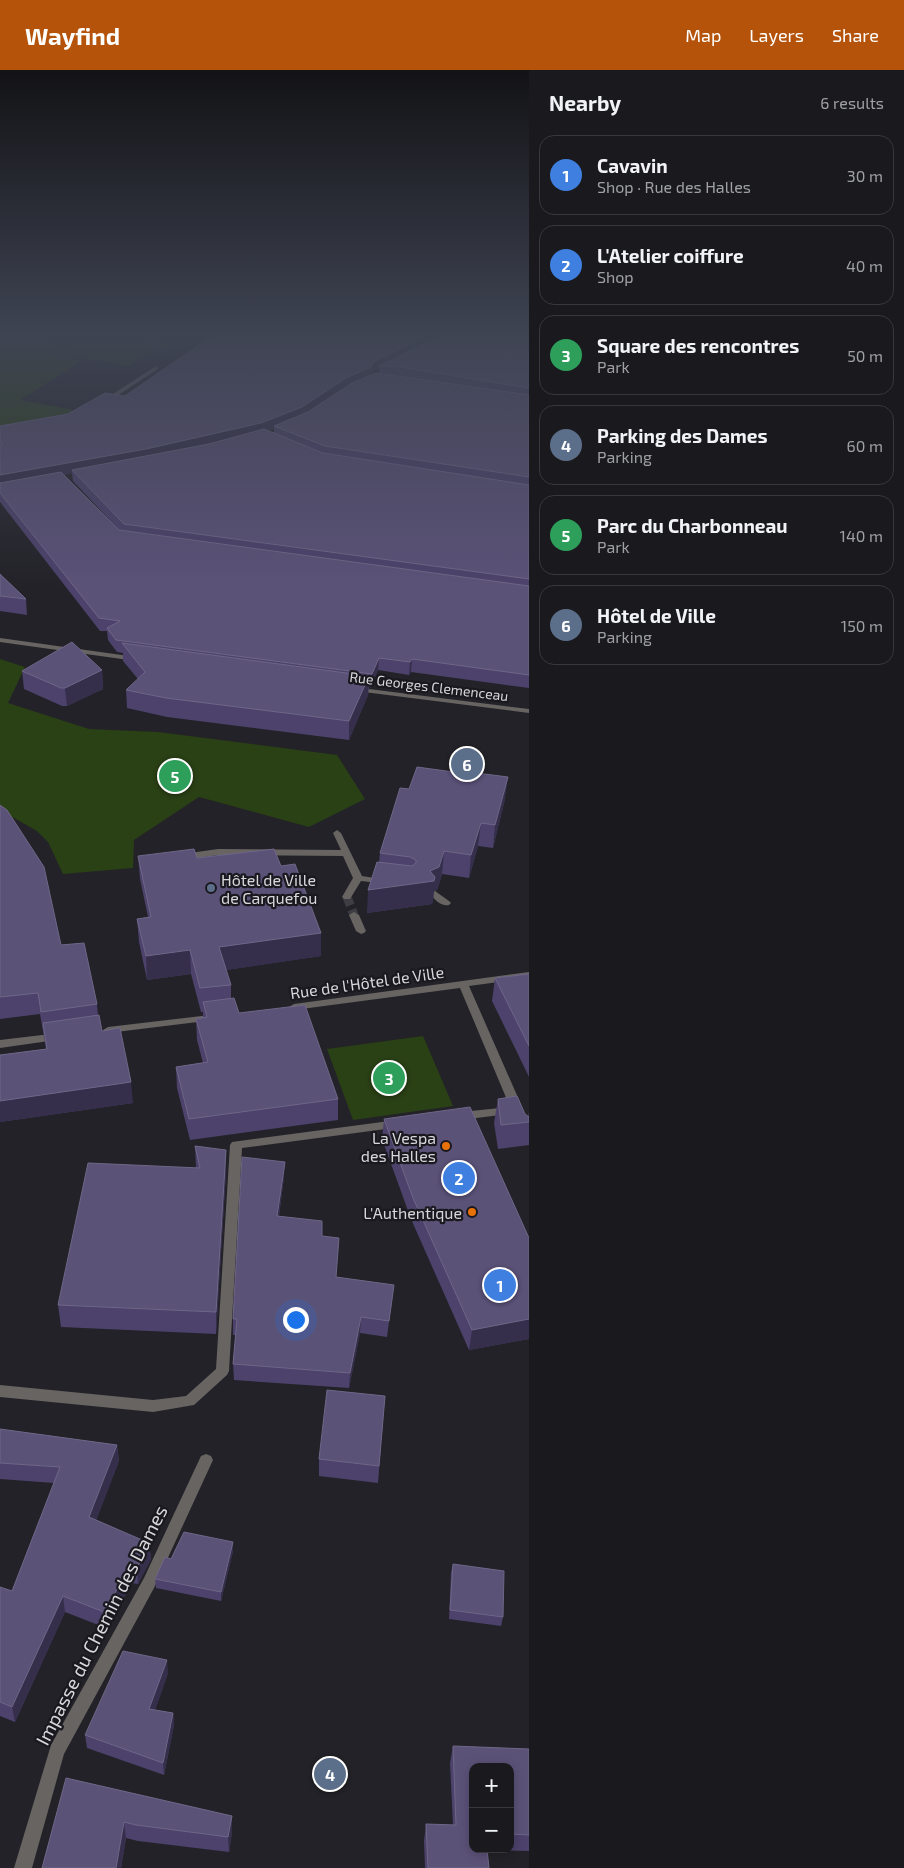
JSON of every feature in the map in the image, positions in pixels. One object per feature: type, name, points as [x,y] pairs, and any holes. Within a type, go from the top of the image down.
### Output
[{"type":"street","points":[[0,640],[143,660]]},
{"type":"street","name":"Rue Georges Clemenceau","points":[[348,688],[529,711]]},
{"type":"street","points":[[337,833],[358,878]]},
{"type":"street","points":[[168,859],[218,852],[347,853]]},
{"type":"street","points":[[358,878],[398,884]]},
{"type":"street","points":[[347,898],[358,878]]},
{"type":"street","points":[[435,894],[446,903]]},
{"type":"street","points":[[354,915],[361,931]]},
{"type":"street","name":"Rue de l'Hôtel de Ville","points":[[284,1008],[529,975]]},
{"type":"street","points":[[463,984],[523,1123]]},
{"type":"street","points":[[93,1032],[225,1016]]},
{"type":"street","points":[[0,1044],[65,1036]]},
{"type":"street","points":[[449,1118],[517,1109]]},
{"type":"street","points":[[0,1390],[153,1406],[189,1401],[222,1371],[236,1145],[407,1123]]},
{"type":"street","name":"Impasse du Chemin des Dames","points":[[23,1868],[57,1752],[149,1583],[206,1460]]},
{"type":"green space","points":[[0,420],[63,420],[0,436]]},
{"type":"green space","points":[[0,659],[25,667],[8,703],[89,729],[158,732],[337,755],[365,799],[309,827],[199,797],[134,840],[133,868],[63,874],[48,842],[37,831],[0,810]]},
{"type":"green space","points":[[423,1036],[453,1106],[353,1120],[327,1049]]},
{"type":"building","points":[[35,420],[269,420],[146,449],[0,475],[0,444],[3,444],[0,441],[0,426]]},
{"type":"building","points":[[289,420],[529,420],[529,477],[325,446],[274,426]]},
{"type":"building","points":[[264,429],[323,453],[529,485],[529,579],[124,524],[72,470],[209,444]]},
{"type":"building","points":[[61,472],[119,530],[529,586],[529,675],[412,659],[410,662],[379,658],[372,674],[116,640],[107,628],[120,621],[99,618],[0,493],[0,483]]},
{"type":"building","points":[[0,574],[26,599],[0,596]]},
{"type":"building","points":[[72,642],[102,670],[65,688],[22,671]]},
{"type":"building","points":[[122,643],[369,676],[349,721],[166,698],[126,690],[145,672]]},
{"type":"building","points":[[417,767],[508,777],[495,825],[481,823],[471,855],[444,851],[439,867],[430,871],[435,877],[434,881],[368,890],[377,862],[412,866],[416,863],[416,860],[410,857],[380,853],[400,788],[409,789]]},
{"type":"building","points":[[0,805],[7,810],[44,867],[61,945],[84,943],[97,1004],[41,1012],[38,993],[0,997]]},
{"type":"building","points":[[194,849],[197,858],[274,849],[281,866],[295,864],[321,933],[219,947],[231,985],[200,988],[190,950],[146,956],[137,919],[151,917],[138,856]]},
{"type":"building","points":[[529,974],[529,1046],[495,978]]},
{"type":"building","points":[[234,998],[239,1013],[305,1005],[338,1099],[189,1119],[176,1067],[208,1062],[196,1019],[207,1017],[203,1002]]},
{"type":"building","points":[[99,1015],[102,1031],[120,1028],[131,1082],[0,1101],[0,1055],[47,1049],[43,1023]]},
{"type":"building","points":[[517,1096],[525,1114],[529,1117],[529,1122],[501,1125],[498,1099]]},
{"type":"building","points":[[470,1107],[529,1238],[529,1319],[472,1330],[413,1198],[384,1119]]},
{"type":"building","points":[[195,1146],[226,1150],[216,1312],[58,1305],[88,1163],[200,1168]]},
{"type":"building","points":[[242,1157],[285,1162],[277,1216],[322,1221],[322,1236],[339,1238],[336,1277],[394,1285],[389,1321],[361,1317],[350,1373],[233,1364],[237,1319],[233,1319]]},
{"type":"building","points":[[327,1390],[385,1396],[379,1466],[319,1459]]},
{"type":"building","points":[[0,1429],[117,1445],[89,1517],[149,1543],[137,1568],[130,1567],[104,1612],[63,1596],[12,1707],[0,1702],[0,1587],[12,1591],[60,1467],[0,1463]]},
{"type":"building","points":[[184,1532],[233,1542],[221,1592],[155,1579],[165,1557],[171,1559]]},
{"type":"building","points":[[453,1564],[504,1571],[503,1617],[450,1610]]},
{"type":"building","points":[[123,1651],[167,1660],[149,1709],[173,1713],[163,1763],[85,1735]]},
{"type":"building","points":[[453,1746],[529,1749],[529,1835],[514,1834],[514,1763],[469,1763],[469,1853],[487,1853],[489,1868],[428,1868],[426,1824],[456,1825]]},
{"type":"building","points":[[66,1778],[232,1816],[228,1837],[124,1822],[116,1868],[42,1868]]},
{"type":"tunnel","points":[[347,897],[354,915]]},
{"type":"place","name":"Hôtel de Ville","points":[[467,764]]},
{"type":"place","name":"Parc du Charbonneau","points":[[175,776]]},
{"type":"place","name":"Hôtel de Ville de Carquefou","points":[[211,888]]},
{"type":"place","name":"Square des rencontres","points":[[389,1078]]},
{"type":"place","name":"La Vespa des Halles","points":[[446,1146]]},
{"type":"place","name":"L'Atelier coiffure","points":[[459,1178]]},
{"type":"place","name":"L'Authentique","points":[[472,1212]]},
{"type":"place","name":"Cavavin","points":[[500,1285]]},
{"type":"place","name":"Parking des Dames","points":[[330,1774]]}]
